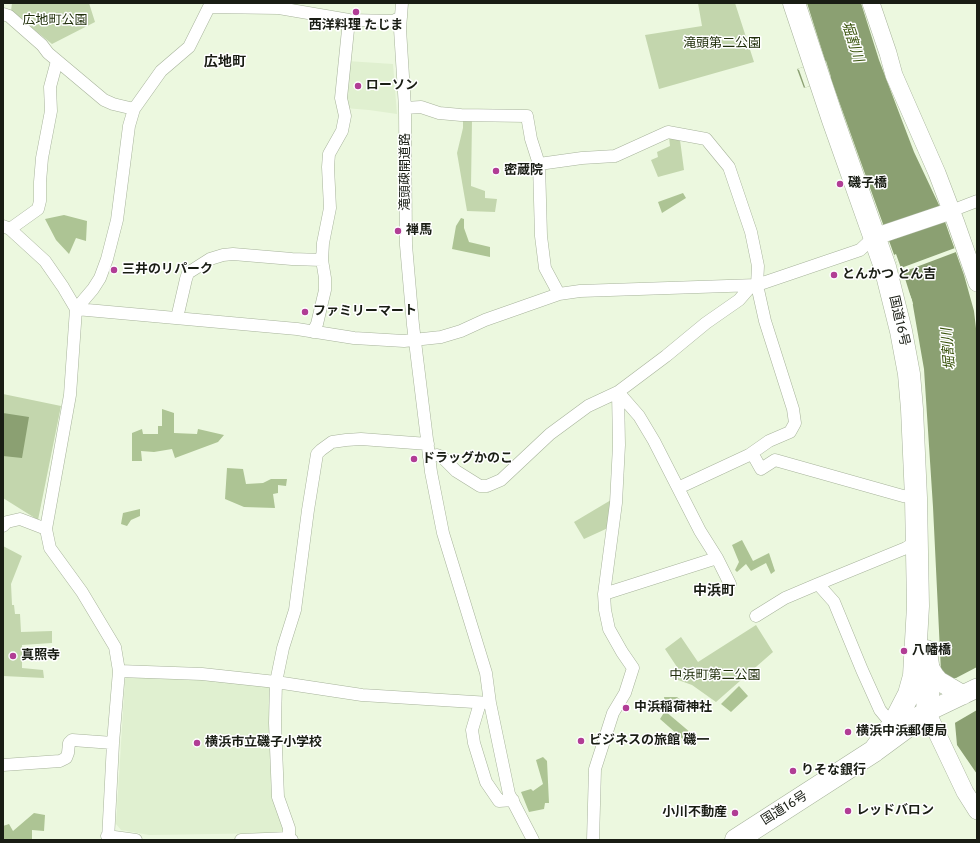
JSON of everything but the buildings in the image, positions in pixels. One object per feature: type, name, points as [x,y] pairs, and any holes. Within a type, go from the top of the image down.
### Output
[{"type":"highway","name":"国道16号","points":[[794,3],[817,73],[880,235],[909,374],[916,498],[918,606],[914,676],[898,731]]},
{"type":"highway","name":"国道16号","points":[[736,840],[874,750],[898,731],[935,709],[929,693],[932,671],[918,606]]},
{"type":"main road","points":[[932,671],[970,692]]},
{"type":"main road","points":[[935,709],[970,692]]},
{"type":"street","name":"滝頭疎開道路","points":[[402,3],[401,17],[405,108],[406,245],[413,326],[431,472],[443,533],[486,673],[485,703],[509,794],[533,840]]},
{"type":"street","points":[[871,3],[894,75],[937,173],[946,212],[977,283]]},
{"type":"street","points":[[76,309],[100,278],[107,258],[117,220],[129,126],[134,109],[161,71],[189,47],[209,7],[279,8],[349,20],[393,21],[401,17]]},
{"type":"street","points":[[3,14],[9,16],[42,45],[48,53],[104,100],[113,104],[134,109]]},
{"type":"street","points":[[313,332],[318,324],[325,290],[322,260],[323,244],[330,208],[328,167],[329,154],[342,131],[345,116],[341,98],[349,20]]},
{"type":"street","points":[[58,61],[50,87],[51,111],[42,158],[40,201],[38,209],[7,228],[45,261],[76,309],[70,395],[46,529],[50,548],[82,592],[115,647],[119,671],[107,838],[136,840]]},
{"type":"street","points":[[405,108],[422,107],[439,113],[527,116],[531,139],[539,164],[541,236],[545,268],[559,294]]},
{"type":"street","points":[[539,164],[582,158],[615,156],[668,132],[706,139],[729,167],[751,232],[758,266],[755,285],[765,322],[793,409],[795,423],[790,432],[769,441],[752,453],[678,488]]},
{"type":"street","points":[[76,309],[313,332],[354,338],[416,341],[441,337],[461,331],[485,320],[559,294],[580,291],[755,285],[860,250],[880,235],[977,201]]},
{"type":"street","points":[[177,318],[188,273],[210,259],[233,254],[292,260],[322,260]]},
{"type":"street","points":[[429,456],[437,455],[442,457],[456,471],[480,486],[487,486],[501,480],[550,434],[572,417],[588,406],[618,392],[666,356],[706,323],[739,300],[755,285]]},
{"type":"street","points":[[618,392],[639,416],[655,443],[700,531],[730,584]]},
{"type":"street","points":[[593,840],[595,769],[613,713],[625,693],[633,668],[609,629],[605,610],[604,594],[616,502],[619,446],[618,392]]},
{"type":"street","points":[[242,840],[290,839],[289,828],[278,797],[275,723],[276,682],[283,648],[295,610],[308,510],[318,452],[332,442],[346,440],[361,439],[428,444]]},
{"type":"street","points":[[752,453],[761,469],[775,460],[903,496],[916,498]]},
{"type":"street","points":[[3,526],[7,522],[20,518],[46,529]]},
{"type":"street","points":[[756,616],[785,598],[906,548],[916,542]]},
{"type":"street","points":[[604,594],[716,558]]},
{"type":"street","points":[[818,584],[834,602],[880,710],[898,731]]},
{"type":"street","points":[[119,671],[202,674],[276,682],[362,695],[485,703],[472,730],[474,744],[486,782],[499,801],[513,800]]},
{"type":"street","points":[[935,709],[965,792],[977,811]]},
{"type":"street","points":[[3,765],[60,761],[66,758],[69,743],[72,740],[113,744]]},
{"type":"shaded area","points":[[347,61],[393,64],[397,114],[345,108]]},
{"type":"shaded area","points":[[683,193],[686,198],[662,213],[658,202]]},
{"type":"shaded area","points":[[64,215],[87,221],[86,241],[76,238],[69,254],[56,240],[45,219]]},
{"type":"shaded area","points":[[461,218],[464,219],[464,228],[469,242],[490,247],[490,257],[452,249],[456,226]]},
{"type":"shaded area","points":[[162,409],[174,413],[174,433],[197,434],[198,429],[224,435],[218,442],[175,458],[172,449],[154,452],[141,451],[142,461],[132,461],[132,433],[142,429],[143,434],[158,434],[158,426],[162,426]]},
{"type":"shaded area","points":[[227,468],[243,469],[246,484],[263,483],[271,479],[287,479],[286,486],[278,485],[278,493],[273,494],[275,508],[244,507],[225,499]]},
{"type":"shaded area","points":[[140,509],[140,516],[131,520],[127,526],[121,524],[123,513]]},
{"type":"shaded area","points":[[742,540],[753,561],[769,553],[775,571],[771,574],[766,563],[751,571],[746,564],[737,572],[735,570],[739,562],[732,545]]},
{"type":"shaded area","name":"横浜市立磯子小学校","points":[[128,676],[200,679],[268,686],[272,690],[284,827],[281,833],[149,835],[121,830],[116,824],[125,679]]},
{"type":"shaded area","points":[[739,686],[748,696],[731,712],[721,704]]},
{"type":"shaded area","points":[[664,697],[677,697],[682,701],[677,710],[670,709],[665,704]]},
{"type":"shaded area","points":[[665,711],[691,733],[685,741],[660,719]]},
{"type":"shaded area","points":[[543,757],[547,761],[549,803],[545,803],[544,809],[529,812],[521,792],[531,789],[533,791],[543,784],[536,760]]},
{"type":"shaded area","points":[[34,813],[45,815],[44,831],[32,830],[32,840],[3,840],[3,826],[9,824],[13,831]]},
{"type":"green space","name":"広地町公園","points":[[12,3],[89,3],[95,22],[52,44],[11,11]]},
{"type":"green space","name":"滝頭第二公園","points":[[698,3],[735,3],[754,62],[659,89],[645,35],[702,26]]},
{"type":"green space","points":[[463,119],[472,120],[471,186],[485,191],[485,198],[497,199],[495,212],[467,211],[457,153],[463,128]]},
{"type":"green space","points":[[669,137],[680,140],[684,170],[658,177],[651,160],[658,157],[657,152],[670,146]]},
{"type":"green space","points":[[3,394],[61,406],[38,520],[3,498]]},
{"type":"green space","points":[[611,500],[608,528],[584,539],[574,522]]},
{"type":"green space","points":[[3,546],[22,556],[11,584],[12,605],[14,605],[15,614],[20,614],[21,632],[52,631],[52,643],[22,645],[22,668],[43,670],[44,678],[3,676]]},
{"type":"green space","name":"中浜町第二公園","points":[[756,625],[773,652],[716,702],[692,685],[670,677],[679,670],[665,649],[681,637],[698,662]]},
{"type":"water","name":"堀割川","points":[[807,3],[861,3],[879,60],[914,152],[939,205],[964,275],[974,311],[977,337],[977,774],[957,745],[955,723],[941,672],[933,507],[924,369],[912,300],[897,263],[831,79],[804,88],[797,69],[825,60]]},
{"type":"water","points":[[3,413],[29,417],[22,458],[3,456]]},
{"type":"pier","points":[[824,60],[826,61],[831,79],[804,88],[805,87],[799,70],[797,69]]},
{"type":"pier","points":[[950,231],[958,253],[956,252],[903,272],[913,304],[911,305],[894,255],[896,254],[901,268],[955,248],[949,232]]},
{"type":"pier","name":"八幡橋","points":[[977,667],[977,710],[953,724],[939,673],[956,678]]},
{"type":"place","name":"西洋料理 たじま","points":[[356,12]]},
{"type":"place","name":"ローソン","points":[[358,86]]},
{"type":"place","name":"密蔵院","points":[[496,171]]},
{"type":"place","name":"磯子橋","points":[[840,184]]},
{"type":"place","name":"禅馬","points":[[398,231]]},
{"type":"place","name":"三井のリパーク","points":[[114,270]]},
{"type":"place","name":"とんかつ とん吉","points":[[834,275]]},
{"type":"place","name":"ファミリーマート","points":[[305,312]]},
{"type":"place","name":"ドラッグかのこ","points":[[414,459]]},
{"type":"place","name":"八幡橋","points":[[904,651]]},
{"type":"place","name":"真照寺","points":[[13,656]]},
{"type":"place","name":"中浜稲荷神社","points":[[626,708]]},
{"type":"place","name":"横浜中浜郵便局","points":[[848,732]]},
{"type":"place","name":"ビジネスの旅館 磯一","points":[[581,741]]},
{"type":"place","name":"横浜市立磯子小学校","points":[[197,743]]},
{"type":"place","name":"りそな銀行","points":[[793,771]]},
{"type":"place","name":"レッドバロン","points":[[848,811]]},
{"type":"place","name":"小川不動産","points":[[735,813]]},
{"type":"district","name":"広地町","points":[[225,63]]},
{"type":"district","name":"中浜町","points":[[714,592]]}]
